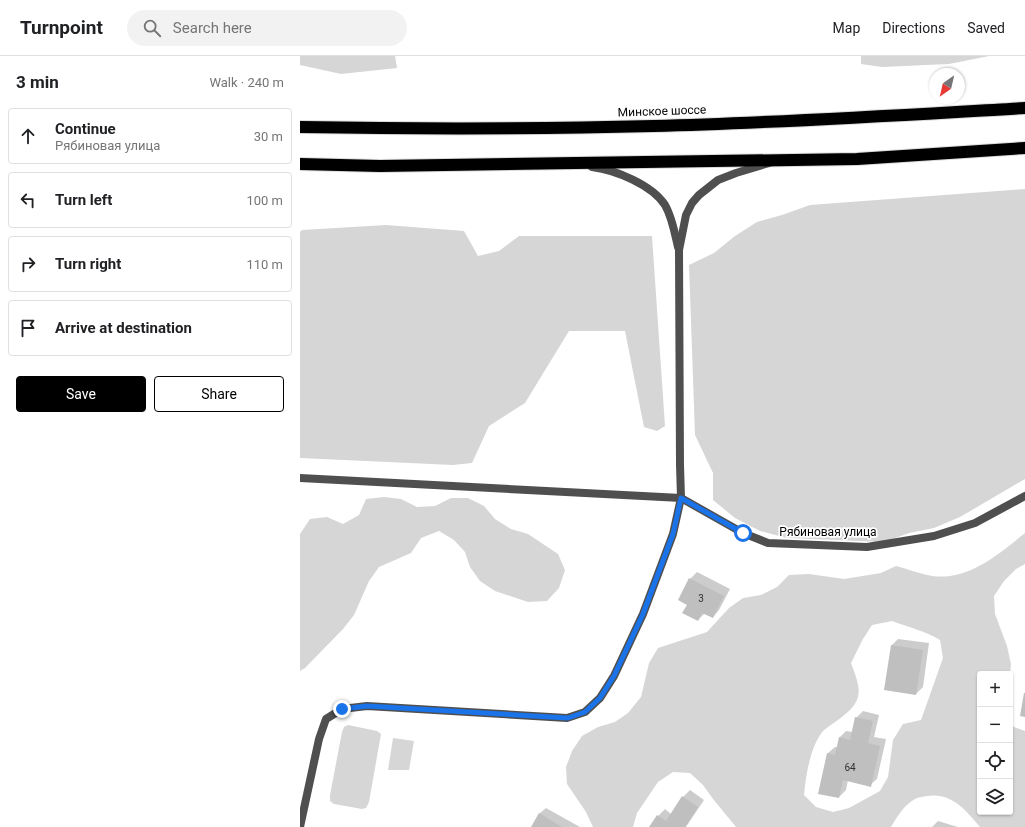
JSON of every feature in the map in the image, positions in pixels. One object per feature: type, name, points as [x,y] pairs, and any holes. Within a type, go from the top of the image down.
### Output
[{"type":"highway","name":"Минское шоссе","points":[[300,127],[452,129],[655,126],[846,118],[1025,108]]},
{"type":"highway","points":[[300,164],[380,166],[778,161],[857,159],[1025,148]]},
{"type":"street","points":[[300,827],[319,739],[326,718],[342,709],[367,706],[568,718],[585,712],[600,698],[614,676],[643,614],[673,534],[681,498],[678,250],[686,215],[692,203],[705,189],[718,180],[736,173],[778,161]]},
{"type":"street","points":[[569,164],[597,167],[625,176],[657,195],[666,206],[678,250]]},
{"type":"street","points":[[300,478],[681,498]]},
{"type":"street","name":"Рябиновая улица","points":[[681,498],[743,533],[768,543],[867,546],[934,536],[975,523],[1025,496]]},
{"type":"shaded area","points":[[300,56],[395,56],[397,68],[341,74],[300,65]]},
{"type":"shaded area","points":[[861,56],[989,56],[949,64],[882,67],[861,64]]},
{"type":"shaded area","points":[[1025,189],[1025,479],[960,517],[934,528],[909,533],[884,542],[787,538],[760,531],[735,518],[713,500],[713,473],[695,435],[689,265],[714,253],[735,236],[757,222],[810,205]]},
{"type":"shaded area","points":[[386,225],[464,231],[478,256],[499,251],[519,236],[652,236],[665,426],[657,431],[644,427],[625,331],[569,331],[525,403],[489,426],[472,463],[453,465],[300,458],[300,232],[302,230]]},
{"type":"shaded area","points":[[384,497],[401,499],[417,507],[435,506],[451,498],[468,498],[484,506],[495,519],[511,529],[528,534],[558,554],[565,570],[559,588],[547,601],[528,602],[495,591],[480,581],[470,567],[465,552],[454,540],[439,531],[421,538],[411,553],[379,567],[369,581],[354,615],[343,629],[305,668],[300,671],[300,534],[310,519],[327,517],[343,524],[359,515],[366,499]]},
{"type":"shaded area","points":[[1025,533],[1025,564],[1016,569],[1004,581],[994,596],[995,614],[1007,646],[1011,664],[1010,671],[977,671],[977,815],[1013,815],[1013,726],[1025,731],[1025,827],[980,827],[969,814],[957,804],[951,800],[936,795],[919,797],[907,804],[891,827],[736,827],[703,785],[690,773],[673,772],[658,782],[637,813],[633,827],[593,827],[586,812],[567,784],[566,767],[572,751],[582,736],[598,727],[615,722],[628,713],[641,697],[649,663],[658,648],[707,632],[729,608],[743,598],[761,595],[777,587],[789,575],[809,574],[844,579],[881,573],[896,566],[932,576],[945,576],[970,570],[994,557]],"holes":[[[892,621],[940,640],[943,658],[921,720],[903,724],[893,740],[888,777],[880,791],[849,808],[833,812],[816,807],[804,795],[809,762],[815,745],[823,731],[853,707],[856,701],[859,689],[851,663],[863,639],[872,625]]]},
{"type":"shaded area","points":[[348,725],[377,731],[381,734],[369,802],[366,808],[362,809],[334,804],[330,801],[342,732],[344,727]]},
{"type":"shaded area","points":[[393,738],[414,741],[409,770],[388,770]]},
{"type":"building","points":[[689,578],[724,596],[713,618],[702,613],[698,621],[682,613],[687,605],[678,600]]},
{"type":"building","points":[[891,645],[923,650],[916,695],[884,690]]},
{"type":"building","points":[[1025,693],[1025,717],[1020,716]]},
{"type":"building","points":[[855,717],[873,721],[868,743],[880,746],[871,787],[843,780],[839,798],[818,794],[827,753],[835,755],[839,737],[850,740]]},
{"type":"building","points":[[682,796],[698,807],[685,827],[649,827],[657,815],[666,821]]},
{"type":"building","points":[[539,813],[562,827],[531,827]]},
{"type":"route","points":[[342,709],[367,706],[568,718],[585,712],[600,698],[614,676],[643,614],[673,534],[681,498],[743,533]]}]
